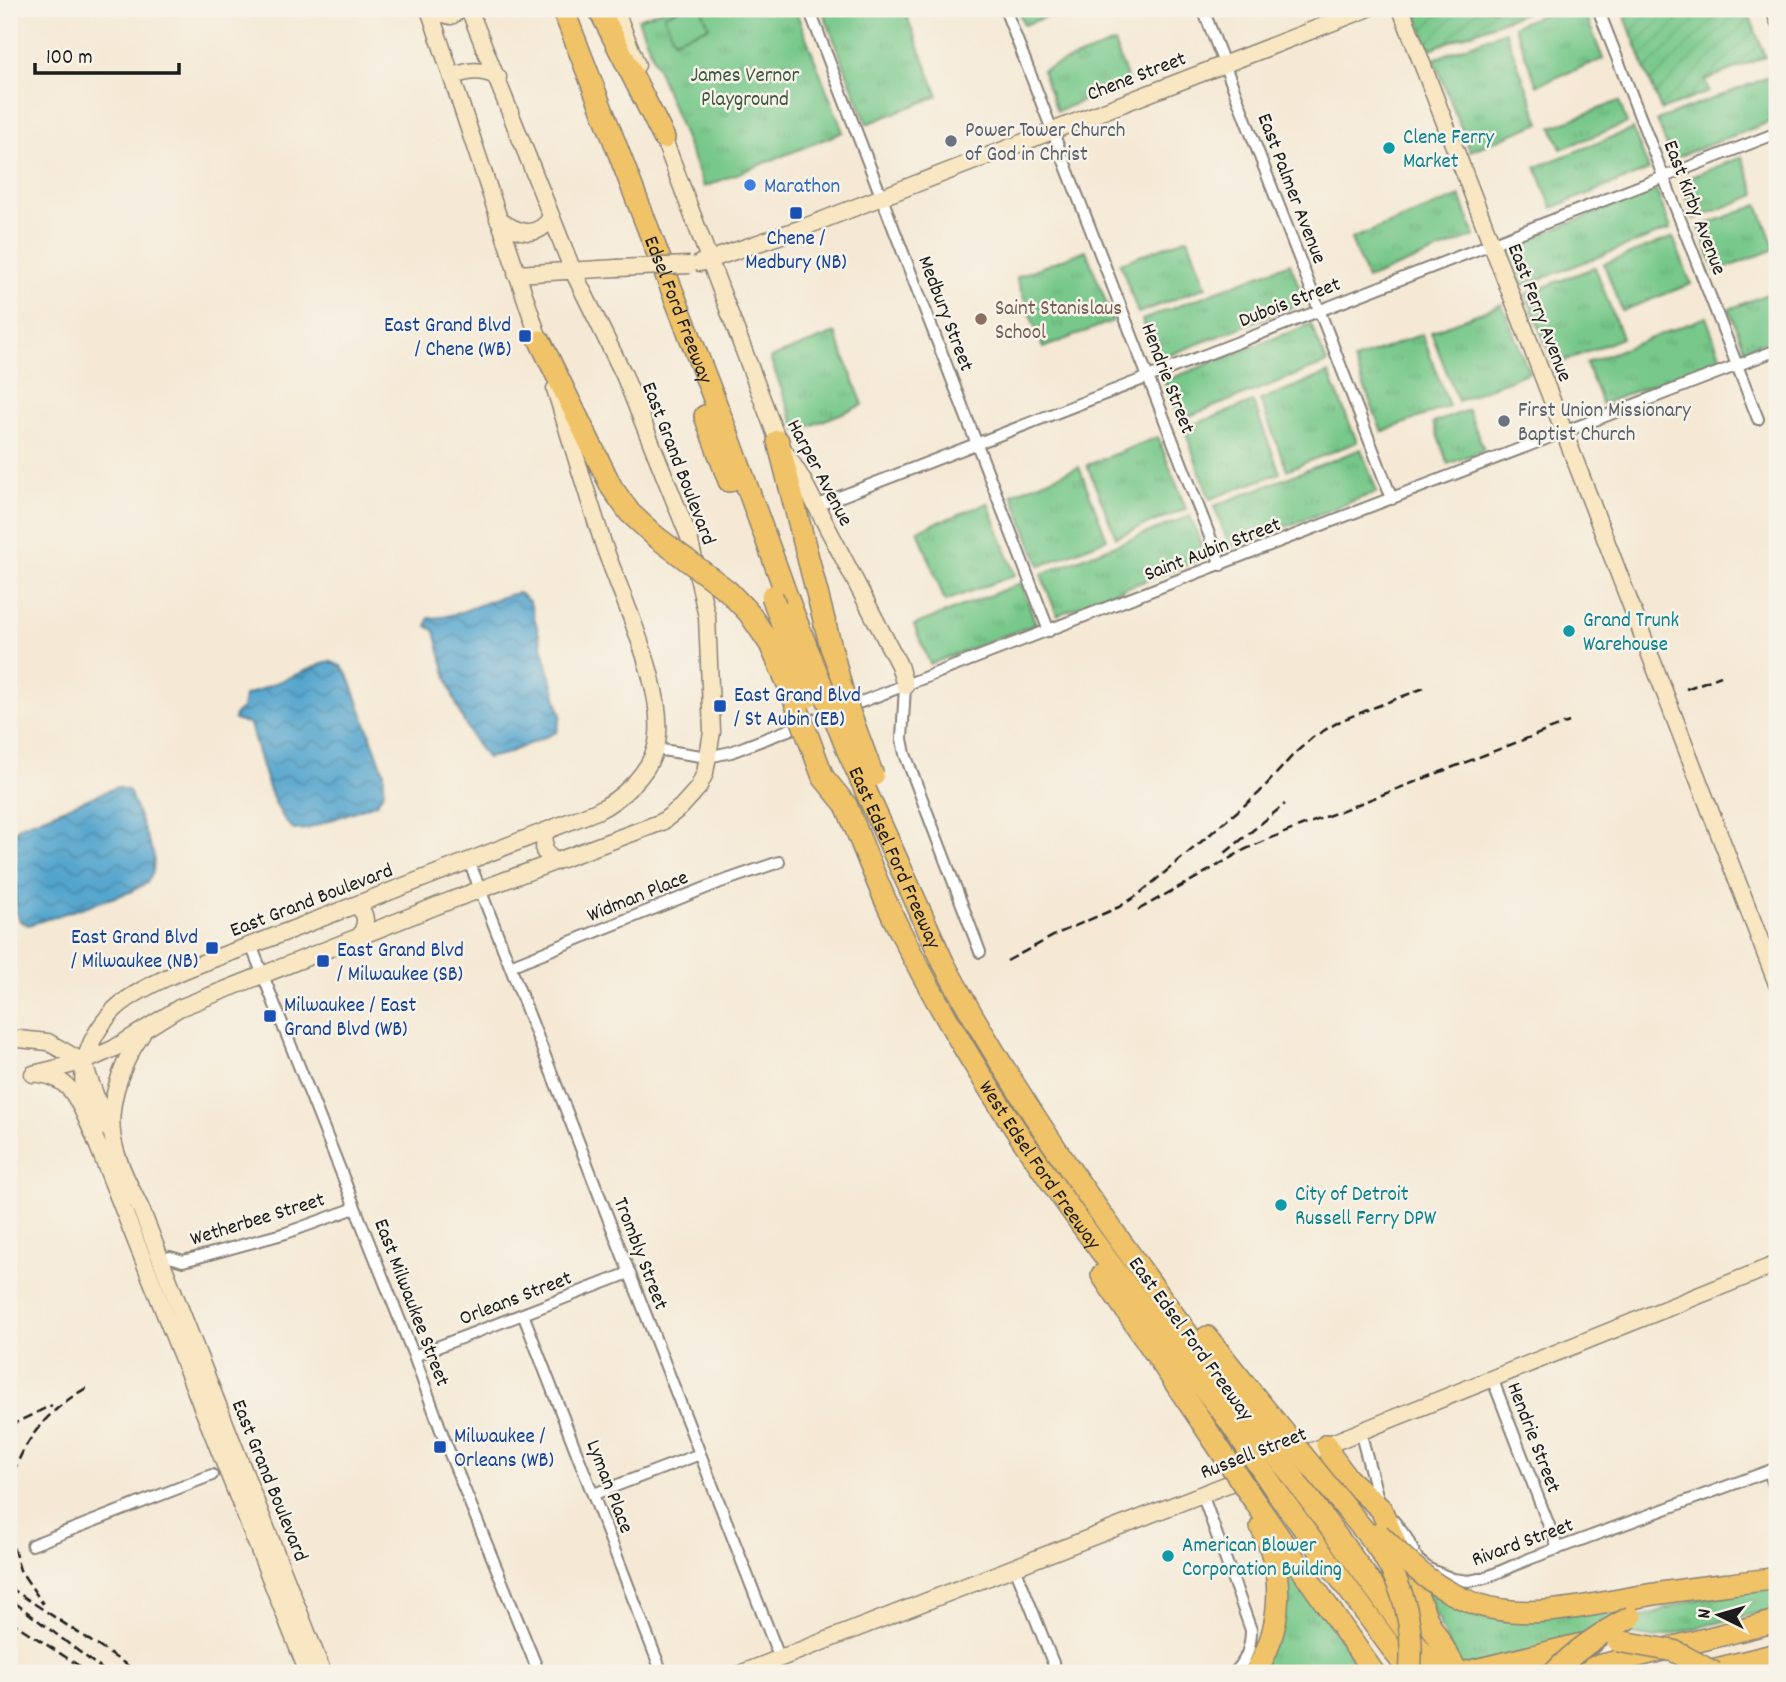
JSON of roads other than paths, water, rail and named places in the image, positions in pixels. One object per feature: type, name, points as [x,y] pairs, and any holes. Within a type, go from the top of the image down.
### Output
[{"type":"highway","name":"Edsel Ford Freeway","points":[[548,9],[772,596]]},
{"type":"highway","name":"Edsel Ford Freeway","points":[[563,9],[730,440],[792,610]]},
{"type":"highway","points":[[615,10],[664,138]]},
{"type":"highway","points":[[540,341],[612,488],[630,513],[655,536],[727,591],[748,613],[771,644],[823,777],[846,804]]},
{"type":"highway","points":[[778,441],[844,698],[943,962]]},
{"type":"highway","name":"West Edsel Ford Freeway","points":[[772,596],[846,804],[899,930],[978,1070],[1087,1235],[1243,1409],[1276,1491],[1410,1673]]},
{"type":"highway","name":"East Edsel Ford Freeway","points":[[792,610],[847,749],[943,962],[1001,1063],[1101,1212],[1125,1230],[1139,1245],[1203,1333],[1243,1409],[1294,1478],[1430,1647],[1437,1673]]},
{"type":"highway","points":[[1087,1235],[1094,1261],[1102,1275],[1255,1502],[1275,1541],[1373,1671]]},
{"type":"highway","points":[[1243,1409],[1321,1476],[1429,1581],[1440,1589],[1476,1604],[1505,1612],[1536,1612],[1705,1586],[1777,1578]]},
{"type":"highway","points":[[1326,1446],[1348,1479],[1381,1509],[1430,1647],[1461,1673],[1578,1645],[1618,1641],[1674,1651],[1715,1673]]},
{"type":"highway","points":[[1321,1476],[1376,1545],[1399,1584],[1409,1615],[1413,1642],[1410,1673]]},
{"type":"highway","points":[[1251,1665],[1274,1633],[1278,1578],[1275,1541]]},
{"type":"highway","points":[[1554,1673],[1607,1629],[1670,1601],[1722,1586]]},
{"type":"highway","points":[[1571,1673],[1777,1620]]},
{"type":"highway","points":[[1700,1673],[1777,1654]]},
{"type":"main road","points":[[430,10],[451,16],[462,9]]},
{"type":"main road","name":"East Grand Boulevard","points":[[219,1426],[74,1093],[51,1075],[33,1074],[83,1062],[113,1049],[179,1008],[662,822],[681,807],[698,788],[705,774],[708,757],[712,732],[707,617],[689,537],[624,375],[573,271],[469,9]]},
{"type":"main road","name":"Chene Street","points":[[516,274],[690,265],[710,261],[1367,9]]},
{"type":"main road","name":"East Ferry Avenue","points":[[1401,9],[1777,984]]},
{"type":"main road","points":[[430,10],[540,341],[604,545],[646,663],[656,701],[655,749]]},
{"type":"main road","points":[[453,76],[474,70],[488,72],[498,78]]},
{"type":"main road","name":"Harper Avenue","points":[[664,138],[778,441],[787,452],[899,665],[905,686]]},
{"type":"main road","points":[[498,219],[516,231],[528,233],[542,228],[551,217]]},
{"type":"main road","name":"East Grand Boulevard","points":[[83,1062],[98,1031],[111,1013],[131,995],[251,945],[597,811],[617,799],[639,775],[655,749]]},
{"type":"main road","points":[[545,831],[544,851],[555,862]]},
{"type":"main road","points":[[355,905],[365,914],[366,920],[360,937]]},
{"type":"main road","name":"East Grand Boulevard","points":[[146,1029],[121,1074],[112,1113],[114,1148],[141,1209],[219,1426],[293,1613],[323,1673]]},
{"type":"main road","points":[[9,1038],[48,1042],[83,1062],[114,1148]]},
{"type":"main road","points":[[83,1062],[83,1095],[92,1131]]},
{"type":"main road","name":"Russell Street","points":[[742,1673],[1326,1446],[1777,1264]]},
{"type":"main road","name":"East Grand Boulevard","points":[[293,1613],[308,1673]]},
{"type":"street","name":"Medbury Street","points":[[809,9],[1049,631]]},
{"type":"street","name":"Hendrie Street","points":[[1005,9],[1221,565]]},
{"type":"street","name":"East Palmer Avenue","points":[[1203,9],[1392,499]]},
{"type":"street","name":"East Kirby Avenue","points":[[1598,9],[1758,419]]},
{"type":"street","points":[[1772,9],[1777,24]]},
{"type":"street","name":"Dubois Street","points":[[816,506],[1777,133]]},
{"type":"street","name":"Saint Aubin Street","points":[[655,749],[708,757],[731,752],[1777,350]]},
{"type":"street","name":"Harper Avenue","points":[[905,686],[902,739],[905,754],[980,952]]},
{"type":"street","name":"Trombly Street","points":[[468,861],[780,1658]]},
{"type":"street","name":"Widman Place","points":[[510,966],[718,883],[779,862]]},
{"type":"street","name":"East Milwaukee Street","points":[[251,945],[414,1356],[446,1444],[539,1673]]},
{"type":"street","name":"Wetherbee Street","points":[[170,1257],[183,1261],[195,1258],[286,1233],[355,1208]]},
{"type":"street","name":"Orleans Street","points":[[414,1356],[629,1273]]},
{"type":"street","name":"Lyman Place","points":[[523,1314],[662,1673]]},
{"type":"street","name":"Hendrie Street","points":[[1492,1378],[1558,1549]]},
{"type":"street","name":"Rivard Street","points":[[1360,1431],[1381,1509],[1397,1524],[1418,1560],[1429,1569],[1453,1579],[1469,1581],[1485,1578],[1773,1470]]},
{"type":"street","points":[[594,1494],[700,1454]]},
{"type":"street","points":[[1773,1470],[1777,1493]]},
{"type":"street","points":[[32,1545],[212,1475]]},
{"type":"street","points":[[1202,1494],[1251,1630],[1251,1665],[1234,1673]]},
{"type":"street","points":[[1015,1567],[1057,1673]]},
{"type":"water","points":[[519,593],[530,602],[561,715],[557,732],[505,754],[487,758],[460,714],[435,631],[427,626],[429,618],[452,615]]},
{"type":"water","points":[[329,661],[341,666],[349,677],[384,772],[384,791],[377,803],[307,829],[294,830],[278,809],[272,795],[250,724],[234,720],[235,714],[242,709],[244,696]]},
{"type":"water","points":[[117,787],[129,791],[154,856],[153,872],[147,883],[130,892],[29,925],[21,922],[15,912],[16,889],[9,859],[9,837],[20,826]]},
{"type":"railway","points":[[1686,689],[1721,676]]},
{"type":"railway","points":[[1007,961],[1059,933],[1119,907],[1138,895],[1259,793],[1313,737],[1342,720],[1424,688]]},
{"type":"railway","points":[[1177,889],[1244,850],[1271,838],[1569,722]]},
{"type":"railway","points":[[1225,853],[1285,804]]},
{"type":"railway","points":[[1138,910],[1184,884]]},
{"type":"railway","points":[[9,1488],[21,1455],[38,1428],[61,1405],[90,1386]]},
{"type":"railway","points":[[9,1426],[52,1405]]},
{"type":"railway","points":[[9,1533],[20,1570],[43,1604]]},
{"type":"railway","points":[[9,1587],[139,1673]]},
{"type":"railway","points":[[14,1602],[107,1673]]},
{"type":"railway","points":[[9,1620],[90,1673]]},
{"type":"place","name":"Power Tower Church of God in Christ","points":[[951,141]]},
{"type":"place","name":"Clene Ferry Market","points":[[1389,148]]},
{"type":"place","name":"Marathon","points":[[750,185]]},
{"type":"place","name":"Chene / Medbury (NB)","points":[[796,213]]},
{"type":"place","name":"Saint Stanislaus School","points":[[981,319]]},
{"type":"place","name":"East Grand Blvd / Chene (WB)","points":[[525,336]]},
{"type":"place","name":"First Union Missionary Baptist Church","points":[[1504,421]]},
{"type":"place","name":"Grand Trunk Warehouse","points":[[1569,631]]},
{"type":"place","name":"East Grand Blvd / St Aubin (EB)","points":[[720,706]]},
{"type":"place","name":"East Grand Blvd / Milwaukee (NB)","points":[[212,948]]},
{"type":"place","name":"East Grand Blvd / Milwaukee (SB)","points":[[323,961]]},
{"type":"place","name":"Milwaukee / East Grand Blvd (WB)","points":[[270,1016]]},
{"type":"place","name":"City of Detroit Russell Ferry DPW","points":[[1281,1205]]},
{"type":"place","name":"Milwaukee / Orleans (WB)","points":[[440,1447]]},
{"type":"place","name":"American Blower Corporation Building","points":[[1168,1556]]},
{"type":"park label","name":"James Vernor Playground","points":[[745,86]]}]
